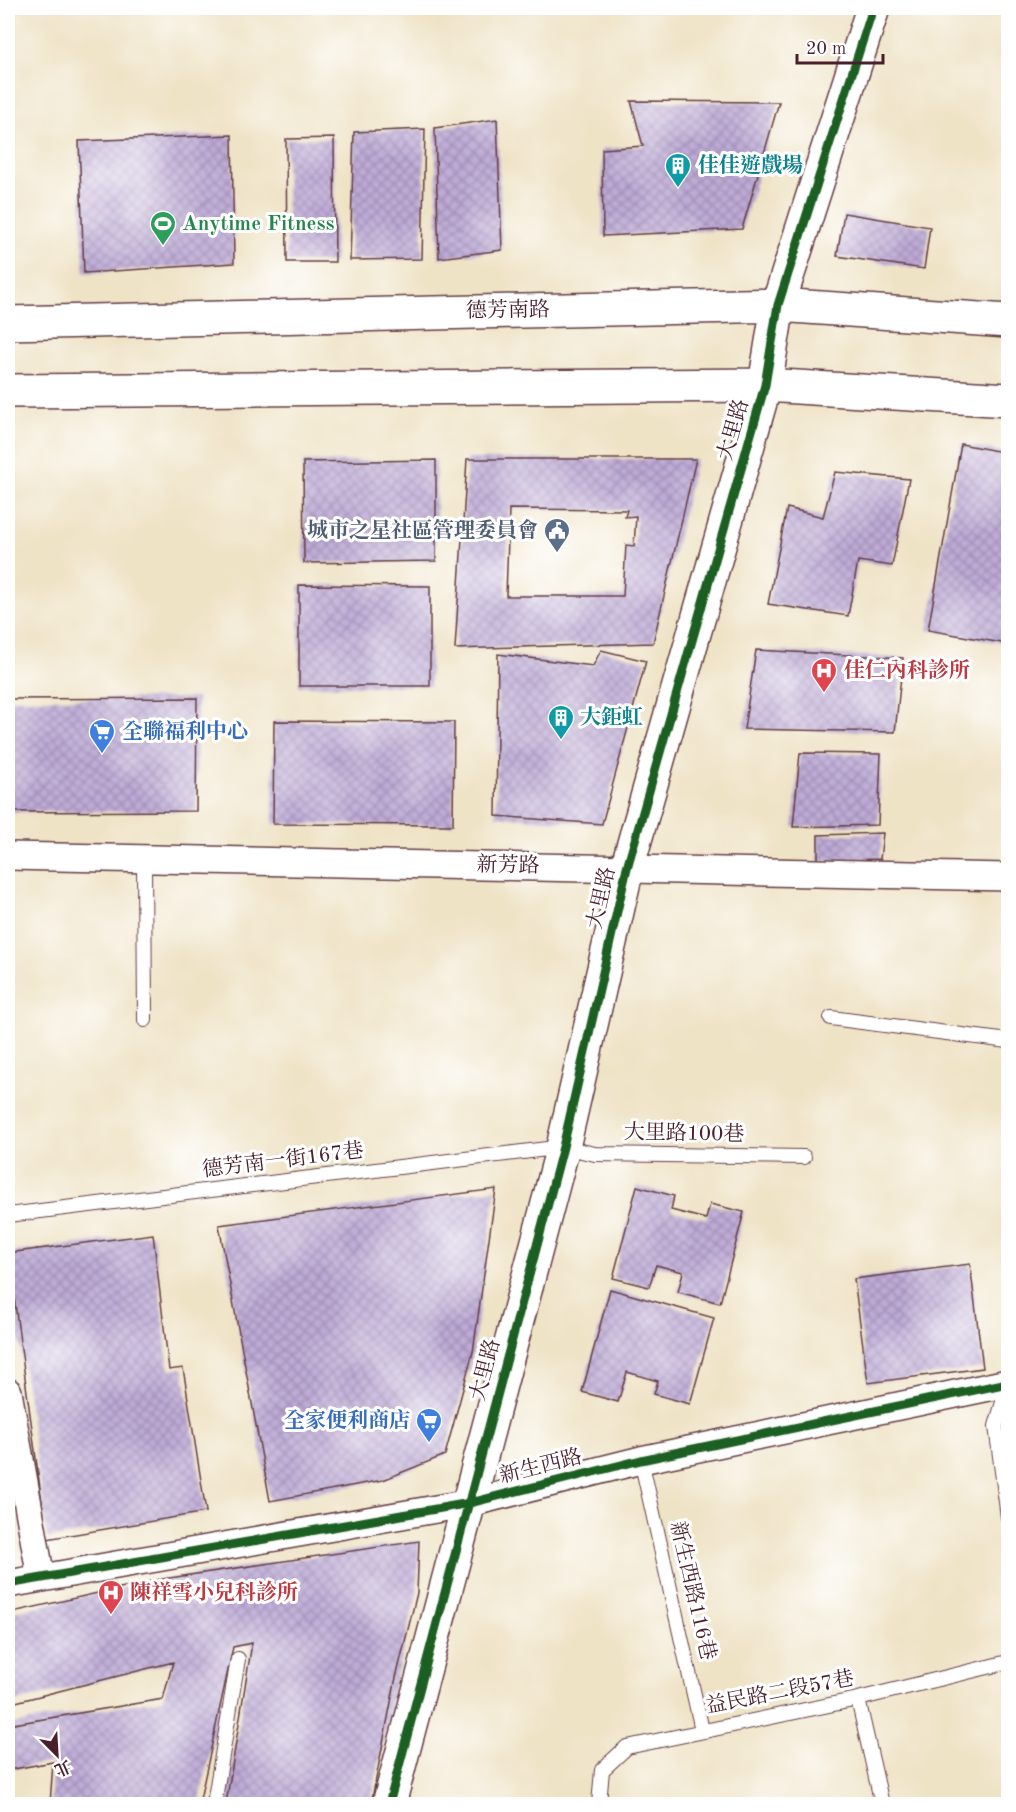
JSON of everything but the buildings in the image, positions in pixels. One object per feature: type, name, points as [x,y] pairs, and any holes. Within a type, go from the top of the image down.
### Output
[{"type":"street","name":"大里路","points":[[389,1804],[563,1147],[627,868],[765,385],[778,305],[873,8]]},
{"type":"street","name":"德芳南路","points":[[8,323],[778,305],[1008,321]]},
{"type":"street","points":[[8,391],[765,385],[1008,400]]},
{"type":"street","name":"新芳路","points":[[8,856],[1008,877]]},
{"type":"street","name":"新生西路","points":[[8,1584],[470,1503],[641,1460],[1008,1384]]},
{"type":"street","points":[[8,1392],[41,1578]]},
{"type":"lane","points":[[144,859],[145,1020]]},
{"type":"lane","points":[[831,1018],[1008,1041]]},
{"type":"lane","name":"大里路100巷","points":[[563,1147],[595,1154],[804,1157]]},
{"type":"lane","name":"德芳南一街167巷","points":[[8,1215],[563,1147]]},
{"type":"lane","points":[[1008,1384],[996,1426],[1008,1517]]},
{"type":"lane","name":"新生西路116巷","points":[[641,1460],[702,1730]]},
{"type":"lane","points":[[214,1804],[238,1659]]},
{"type":"lane","name":"益民路二段57巷","points":[[599,1804],[602,1770],[627,1747],[858,1699],[1008,1662]]},
{"type":"lane","points":[[858,1699],[882,1804]]},
{"type":"cycle path","points":[[389,1804],[563,1147],[627,868],[765,385],[778,305],[873,8]]},
{"type":"cycle path","points":[[8,1584],[470,1503],[641,1460],[1008,1383]]},
{"type":"place","name":"佳佳遊戲場","points":[[678,189]]},
{"type":"place","name":"Anytime Fitness","points":[[163,247]]},
{"type":"place","name":"城市之星社區管理委員會","points":[[557,554]]},
{"type":"place","name":"佳仁內科診所","points":[[824,694]]},
{"type":"place","name":"大鉅虹","points":[[561,741]]},
{"type":"place","name":"全聯福利中心","points":[[102,755]]},
{"type":"place","name":"全家便利商店","points":[[429,1444]]},
{"type":"place","name":"陳祥雪小兒科診所","points":[[111,1616]]}]
